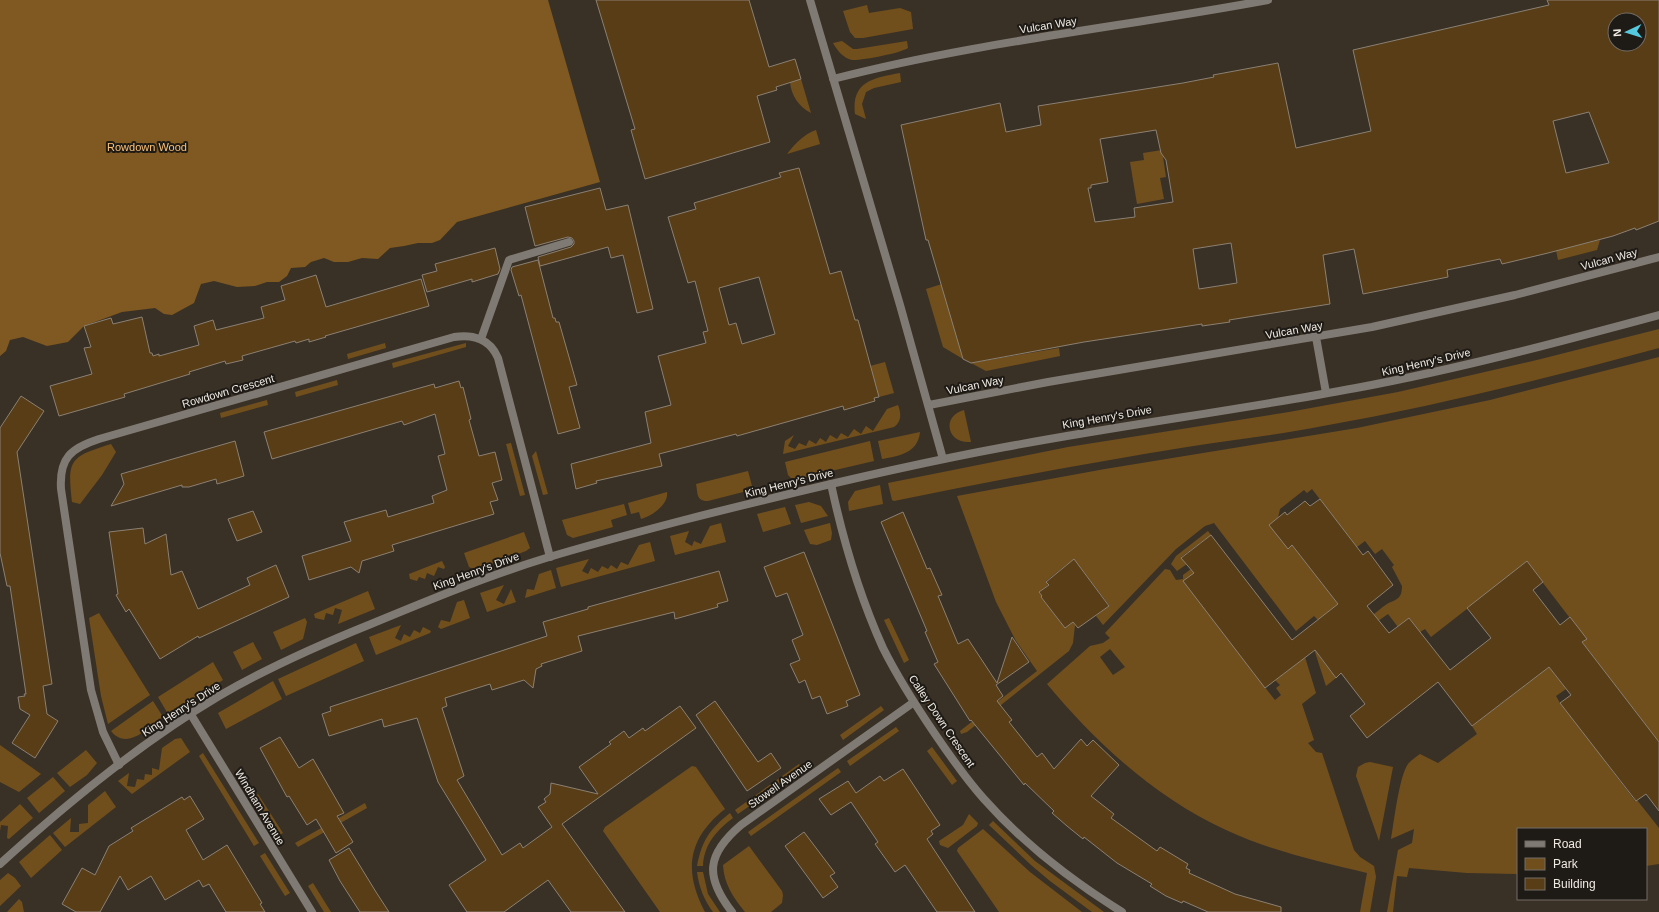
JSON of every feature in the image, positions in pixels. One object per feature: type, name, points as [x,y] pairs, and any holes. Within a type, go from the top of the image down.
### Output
[{"type":"street","points":[[810,0],[929,405],[943,459]]},
{"type":"street","name":"Vulcan Way","points":[[833,79],[893,64],[1011,42],[1268,0]]},
{"type":"street","points":[[550,557],[498,358],[493,349],[481,339],[509,260],[569,242]]},
{"type":"street","name":"Vulcan Way","points":[[929,405],[1041,383],[1316,338],[1515,295],[1659,257]]},
{"type":"street","name":"King Henry's Drive","points":[[0,864],[44,824],[119,765],[190,713],[252,678],[321,645],[464,586],[550,557],[660,526],[831,484],[943,459],[1121,426],[1326,393],[1429,373],[1659,315]]},
{"type":"street","name":"Rowdown Crescent","points":[[119,765],[103,732],[91,686],[61,489],[62,468],[70,453],[79,447],[99,439],[454,337],[468,336],[481,339]]},
{"type":"street","points":[[1316,338],[1326,393]]},
{"type":"street","name":"Calley Down Crescent","points":[[831,484],[845,543],[862,597],[883,647],[914,702],[953,760],[971,784],[997,814],[1049,860],[1094,894],[1122,912]]},
{"type":"street","name":"Stowell Avenue","points":[[732,912],[720,895],[713,877],[714,861],[722,843],[741,825],[914,702]]},
{"type":"street","name":"Windham Avenue","points":[[190,713],[312,912]]},
{"type":"green space","name":"Rowdown Wood","points":[[0,0],[548,0],[600,182],[457,222],[440,240],[432,243],[418,243],[390,248],[378,259],[362,258],[348,262],[334,262],[324,258],[311,262],[305,267],[291,268],[287,276],[279,282],[267,282],[255,286],[237,287],[214,281],[201,284],[194,303],[172,315],[164,314],[155,308],[122,312],[84,326],[68,342],[47,346],[23,337],[10,340],[6,351],[0,356]]},
{"type":"green space","points":[[867,5],[869,13],[900,8],[911,12],[913,29],[863,38],[855,38],[850,32],[843,11]]},
{"type":"green space","points":[[842,41],[853,49],[857,49],[907,41],[908,48],[880,56],[852,60],[843,56],[833,43]]},
{"type":"green space","points":[[900,73],[901,82],[874,88],[866,92],[862,104],[866,119],[855,114],[857,94],[866,83],[873,79]]},
{"type":"green space","points":[[801,79],[811,113],[799,104],[792,91],[790,82]]},
{"type":"green space","points":[[816,130],[820,144],[787,154],[804,137]]},
{"type":"green space","points":[[1162,150],[1166,177],[1160,178],[1164,199],[1137,204],[1130,162],[1144,160],[1143,153]]},
{"type":"green space","points":[[1600,240],[1597,250],[1558,260],[1556,250]]},
{"type":"green space","points":[[942,284],[963,359],[943,347],[926,289]]},
{"type":"green space","points":[[1659,329],[1659,348],[1492,391],[1408,410],[1289,432],[1114,459],[894,501],[892,500],[888,483],[1068,447],[1289,412],[1398,392],[1541,359]]},
{"type":"green space","points":[[385,343],[386,348],[348,359],[347,354]]},
{"type":"green space","points":[[466,343],[466,347],[393,368],[392,363]]},
{"type":"green space","points":[[1059,348],[1060,356],[986,371],[971,363]]},
{"type":"green space","points":[[1659,357],[1659,742],[1582,642],[1586,639],[1527,562],[1431,637],[1425,629],[1420,632],[1409,618],[1398,627],[1388,614],[1378,621],[1368,619],[1387,604],[1396,600],[1401,594],[1402,586],[1392,567],[1394,565],[1382,549],[1375,554],[1365,541],[1357,547],[1312,489],[1307,493],[1304,490],[1280,509],[1278,518],[1288,549],[1292,545],[1338,604],[1318,620],[1314,616],[1296,631],[1214,523],[1205,526],[1176,549],[1103,625],[1096,616],[1109,605],[1080,567],[1070,562],[1046,581],[1048,585],[1039,592],[1042,596],[1041,597],[1065,628],[1073,622],[1075,625],[1073,643],[1069,651],[967,732],[961,734],[960,731],[1037,671],[1016,641],[996,602],[957,496],[1105,469],[1357,428],[1490,400]]},
{"type":"green space","points":[[885,362],[894,393],[879,397],[870,366]]},
{"type":"green space","points":[[337,380],[338,385],[296,397],[295,392]]},
{"type":"green space","points":[[267,400],[268,405],[221,418],[220,413]]},
{"type":"green space","points":[[898,405],[900,420],[894,427],[783,454],[785,441],[794,435],[788,446],[795,449],[799,443],[806,446],[809,440],[816,444],[820,438],[826,442],[830,435],[837,439],[841,433],[848,437],[854,429],[861,434],[866,426],[873,431],[887,409]]},
{"type":"green space","points":[[964,410],[971,442],[957,439],[952,434],[950,429],[952,418],[957,413]]},
{"type":"green space","points":[[920,432],[916,445],[912,449],[901,455],[882,459],[878,441]]},
{"type":"green space","points":[[870,441],[874,461],[801,478],[791,478],[788,475],[785,462]]},
{"type":"green space","points":[[511,443],[525,495],[520,496],[506,444]]},
{"type":"green space","points":[[111,444],[116,452],[102,475],[80,504],[72,502],[70,477],[71,468],[74,462],[87,452]]},
{"type":"green space","points":[[536,451],[548,494],[543,495],[532,456]]},
{"type":"green space","points":[[748,471],[752,486],[746,487],[747,491],[708,501],[701,500],[699,498],[696,484]]},
{"type":"green space","points":[[880,485],[883,504],[849,511],[848,502],[855,491]]},
{"type":"green space","points":[[667,492],[663,505],[655,512],[641,519],[639,512],[631,514],[628,503]]},
{"type":"green space","points":[[809,502],[821,506],[828,516],[801,523],[795,505]]},
{"type":"green space","points":[[624,504],[627,515],[611,520],[613,527],[573,538],[567,535],[562,520]]},
{"type":"green space","points":[[785,507],[791,524],[763,532],[757,514]]},
{"type":"green space","points":[[721,523],[726,542],[675,555],[670,536],[689,531],[685,542],[692,546],[694,541],[701,544],[710,526]]},
{"type":"green space","points":[[830,523],[832,533],[831,540],[817,545],[810,544],[804,530]]},
{"type":"green space","points":[[1208,531],[1211,535],[1181,557],[1187,564],[1177,571],[1171,564],[1176,556]]},
{"type":"green space","points":[[524,532],[530,548],[526,551],[475,570],[469,567],[464,553]]},
{"type":"green space","points":[[650,542],[655,561],[561,587],[556,568],[589,559],[582,571],[588,574],[591,568],[598,572],[602,566],[608,569],[611,565],[617,569],[621,562],[628,565],[639,545]]},
{"type":"green space","points":[[442,561],[445,567],[444,569],[438,567],[434,576],[427,573],[425,579],[419,577],[417,581],[410,579],[409,574]]},
{"type":"green space","points":[[1165,569],[1170,570],[1176,580],[1183,579],[1183,575],[1191,569],[1213,599],[1252,671],[1275,700],[1281,695],[1276,688],[1280,685],[1275,680],[1305,657],[1316,693],[1302,704],[1314,740],[1308,743],[1316,752],[1322,753],[1354,850],[1360,857],[1374,866],[1376,877],[1370,912],[1360,912],[1367,873],[1331,865],[1260,844],[1200,817],[1175,802],[1129,767],[1107,748],[1066,706],[1047,684],[1090,646],[1103,643],[1110,638],[1105,633]],"holes":[[[1110,649],[1125,667],[1113,675],[1100,657]]]},
{"type":"green space","points":[[551,570],[556,588],[525,598],[527,589],[534,590],[539,574]]},
{"type":"green space","points":[[504,585],[496,600],[504,604],[511,589],[516,602],[487,612],[480,593]]},
{"type":"green space","points":[[368,591],[375,609],[338,624],[342,610],[335,608],[333,615],[326,613],[324,620],[315,618],[314,614]]},
{"type":"green space","points":[[464,600],[470,618],[441,629],[438,627],[441,620],[450,622],[457,602]]},
{"type":"green space","points":[[99,613],[150,695],[108,724],[101,696],[89,618]]},
{"type":"green space","points":[[305,618],[307,622],[303,639],[281,650],[273,632]]},
{"type":"green space","points":[[889,618],[909,660],[904,663],[884,620]]},
{"type":"green space","points":[[401,625],[395,638],[401,641],[404,634],[410,637],[414,630],[420,633],[423,627],[431,631],[430,633],[376,655],[369,637]]},
{"type":"green space","points":[[253,642],[262,659],[242,670],[233,652]]},
{"type":"green space","points":[[356,643],[364,661],[286,696],[278,679]]},
{"type":"green space","points":[[1314,649],[1336,678],[1326,686]]},
{"type":"green space","points":[[213,662],[223,680],[168,714],[158,697]]},
{"type":"green space","points":[[1549,667],[1566,689],[1556,696],[1560,703],[1605,758],[1604,760],[1635,801],[1637,800],[1659,828],[1659,864],[1647,866],[1647,828],[1517,828],[1517,874],[1467,873],[1409,868],[1407,877],[1397,876],[1393,912],[1387,912],[1398,850],[1412,843],[1414,829],[1391,839],[1399,789],[1405,770],[1408,764],[1420,754],[1438,763],[1477,734],[1472,726]]},
{"type":"green space","points":[[273,681],[282,699],[226,729],[218,713]]},
{"type":"green space","points":[[922,685],[943,719],[939,722],[917,687]]},
{"type":"green space","points":[[153,701],[163,717],[144,732],[137,736],[124,739],[117,737],[111,731]]},
{"type":"green space","points":[[881,706],[884,710],[843,740],[840,735]]},
{"type":"green space","points":[[896,727],[899,731],[850,766],[847,761]]},
{"type":"green space","points":[[181,738],[190,752],[132,794],[118,781],[129,773],[127,786],[135,787],[137,779],[144,780],[145,774],[152,775],[152,768],[159,770],[162,748],[175,739]]},
{"type":"green space","points":[[0,745],[41,774],[19,792],[0,782]]},
{"type":"green space","points":[[932,747],[957,781],[952,785],[927,751]]},
{"type":"green space","points":[[86,750],[97,763],[87,775],[70,787],[57,773]]},
{"type":"green space","points":[[203,753],[259,843],[254,846],[199,756]]},
{"type":"green space","points":[[1370,762],[1393,767],[1379,841],[1356,776],[1358,767]]},
{"type":"green space","points":[[799,764],[802,769],[738,814],[735,810]]},
{"type":"green space","points":[[692,766],[696,767],[725,809],[703,832],[693,856],[692,869],[694,883],[698,897],[705,912],[660,912],[603,831],[605,827]]},
{"type":"green space","points":[[838,768],[841,772],[751,836],[748,832]]},
{"type":"green space","points":[[53,777],[65,791],[39,813],[27,798]]},
{"type":"green space","points":[[105,791],[116,807],[65,847],[53,833],[71,818],[70,832],[79,832],[79,824],[88,823],[88,805]]},
{"type":"green space","points":[[258,794],[283,833],[278,836],[254,797]]},
{"type":"green space","points":[[365,803],[367,808],[298,847],[295,843]]},
{"type":"green space","points":[[20,804],[33,818],[9,839],[7,838],[8,826],[1,825],[0,831],[0,822]]},
{"type":"green space","points":[[730,813],[733,818],[712,838],[706,851],[703,866],[697,866],[704,842],[717,824]]},
{"type":"green space","points":[[969,814],[978,823],[977,826],[948,848],[940,845],[939,841],[963,825]]},
{"type":"green space","points":[[993,821],[1035,861],[1104,912],[1092,912],[1050,881],[989,825]]},
{"type":"green space","points":[[983,829],[1030,872],[1082,912],[999,912],[957,851],[958,848]]},
{"type":"green space","points":[[50,835],[62,850],[31,878],[19,862]]},
{"type":"green space","points":[[749,846],[782,891],[782,903],[771,912],[745,912],[733,896],[725,878],[723,865]]},
{"type":"green space","points":[[265,853],[290,893],[285,896],[260,856]]},
{"type":"green space","points":[[697,872],[703,872],[708,894],[720,912],[713,912],[707,903],[699,883]]},
{"type":"green space","points":[[8,873],[15,878],[21,886],[0,906],[0,880]]},
{"type":"green space","points":[[313,883],[331,912],[324,912],[308,886]]},
{"type":"green space","points":[[19,899],[22,902],[24,912],[7,912]]},
{"type":"building","points":[[596,0],[749,0],[769,67],[795,59],[801,79],[776,87],[777,90],[757,96],[770,142],[645,179],[631,130],[635,129]]},
{"type":"building","points":[[1547,0],[1659,0],[1659,221],[1636,230],[1635,228],[1613,236],[1548,253],[1502,264],[1500,259],[1447,270],[1448,277],[1363,294],[1354,249],[1323,255],[1330,304],[1229,320],[1230,322],[1202,326],[1202,324],[1084,342],[971,363],[963,359],[928,240],[926,240],[901,125],[1000,103],[1006,132],[1041,125],[1038,106],[1183,83],[1214,77],[1213,75],[1278,63],[1296,148],[1371,131],[1353,50],[1549,5]],"holes":[[[1589,112],[1609,163],[1566,173],[1553,121]],[[1156,130],[1161,153],[1166,160],[1173,202],[1134,208],[1135,217],[1095,222],[1088,188],[1091,188],[1091,185],[1108,182],[1100,139]],[[1231,243],[1237,283],[1199,289],[1193,249]]]},
{"type":"building","points":[[799,168],[830,274],[841,271],[855,320],[858,320],[879,397],[874,398],[875,401],[844,410],[843,406],[737,436],[736,434],[659,454],[662,466],[596,481],[597,483],[576,489],[571,464],[651,443],[645,412],[671,405],[658,356],[706,343],[703,332],[708,331],[695,281],[688,283],[668,217],[696,209],[694,203],[781,177],[779,173]],"holes":[[[759,277],[775,334],[742,344],[736,323],[729,325],[719,288]]]},
{"type":"building","points":[[600,188],[606,210],[628,205],[653,309],[637,313],[623,255],[611,258],[608,247],[540,266],[538,257],[571,247],[574,244],[574,241],[572,238],[568,237],[535,246],[525,207]]},
{"type":"building","points":[[495,248],[500,269],[498,274],[472,282],[472,279],[427,292],[422,275],[437,271],[435,264]]},
{"type":"building","points":[[538,260],[553,318],[555,318],[556,322],[559,322],[577,385],[569,387],[580,428],[558,434],[521,295],[519,296],[511,270],[512,267]]},
{"type":"building","points":[[316,275],[326,307],[421,279],[429,306],[309,342],[309,339],[296,343],[295,341],[242,356],[243,360],[226,364],[225,361],[189,372],[190,374],[124,394],[125,397],[59,416],[50,386],[92,374],[84,348],[91,347],[84,326],[111,318],[113,324],[142,317],[150,353],[152,353],[153,356],[159,354],[159,356],[199,345],[194,326],[213,320],[216,330],[264,318],[261,307],[285,300],[281,286]]},
{"type":"building","points":[[459,381],[461,388],[463,387],[471,419],[469,420],[479,456],[495,452],[502,480],[492,483],[498,500],[490,502],[494,514],[392,545],[394,551],[362,561],[359,573],[351,567],[309,580],[302,556],[351,541],[344,522],[386,510],[388,517],[434,503],[432,496],[447,490],[438,456],[445,454],[435,414],[404,425],[402,421],[272,459],[264,432],[434,384],[435,388]]},
{"type":"building","points":[[21,396],[44,411],[17,452],[52,684],[43,686],[47,714],[58,721],[35,758],[12,743],[30,715],[20,709],[18,697],[25,696],[24,694],[26,694],[10,586],[7,586],[0,553],[0,428]]},
{"type":"building","points":[[235,441],[244,476],[217,484],[216,479],[189,487],[182,487],[182,485],[111,506],[124,484],[121,474]]},
{"type":"building","points":[[1320,499],[1363,555],[1368,551],[1393,585],[1367,606],[1389,633],[1409,618],[1450,670],[1491,638],[1467,608],[1527,561],[1543,582],[1533,590],[1560,625],[1570,617],[1587,639],[1582,642],[1659,742],[1659,811],[1646,794],[1636,801],[1560,703],[1571,695],[1549,667],[1472,726],[1438,682],[1367,738],[1350,716],[1365,704],[1341,673],[1336,678],[1315,650],[1265,688],[1183,581],[1194,573],[1181,558],[1211,535],[1292,640],[1338,604],[1292,545],[1288,549],[1269,525],[1285,512],[1287,515],[1305,501],[1310,506]]},
{"type":"building","points":[[253,511],[262,532],[237,541],[228,519]]},
{"type":"building","points":[[903,512],[927,569],[930,568],[942,595],[938,596],[958,644],[968,639],[997,683],[1012,637],[1029,662],[996,685],[1003,696],[997,701],[1012,720],[1009,722],[1037,757],[1042,753],[1054,769],[1081,739],[1087,746],[1093,740],[1119,765],[1091,796],[1114,814],[1111,818],[1157,851],[1160,847],[1188,864],[1186,868],[1190,870],[1189,873],[1235,894],[1281,907],[1281,912],[1208,912],[1183,901],[1182,903],[1166,896],[1150,886],[1152,884],[1117,863],[1084,837],[1083,839],[1052,813],[1054,811],[1025,783],[1024,785],[971,720],[970,721],[934,664],[938,662],[925,632],[927,631],[881,522]]},
{"type":"building","points":[[143,528],[145,544],[166,534],[171,575],[182,571],[198,609],[250,585],[247,578],[276,565],[289,597],[199,638],[198,636],[160,659],[129,609],[126,612],[116,595],[118,594],[109,532]]},
{"type":"building","points":[[804,552],[860,695],[846,701],[848,706],[827,714],[820,696],[812,699],[805,680],[799,683],[790,664],[800,660],[792,640],[803,635],[787,593],[776,597],[764,567]]},
{"type":"building","points":[[1074,559],[1109,606],[1078,628],[1073,622],[1065,628],[1041,597],[1042,596],[1039,592],[1049,585],[1046,582]]},
{"type":"building","points":[[719,571],[728,601],[717,604],[718,607],[675,619],[674,612],[578,636],[582,651],[541,664],[542,666],[536,669],[533,688],[524,680],[492,690],[490,684],[445,698],[447,706],[442,708],[464,776],[457,780],[502,855],[520,843],[523,848],[552,827],[538,807],[546,802],[544,799],[550,794],[551,783],[598,794],[579,767],[611,744],[609,742],[624,731],[629,738],[643,728],[645,731],[680,706],[696,728],[562,824],[625,912],[571,912],[548,880],[504,912],[467,912],[449,885],[486,860],[438,782],[417,718],[384,727],[382,719],[329,736],[322,714],[331,711],[330,707],[547,636],[543,622],[588,609],[588,607]]},
{"type":"building","points":[[715,701],[758,762],[771,753],[781,768],[747,791],[696,715]]},
{"type":"building","points":[[280,737],[299,768],[313,759],[344,813],[337,816],[353,842],[336,853],[316,819],[307,825],[289,796],[287,797],[260,748]]},
{"type":"building","points":[[903,769],[940,825],[931,831],[933,834],[927,839],[975,912],[937,912],[905,865],[895,872],[875,844],[878,842],[851,802],[831,815],[819,799],[848,781],[856,793],[880,776],[884,781]]},
{"type":"building","points":[[190,796],[204,819],[186,830],[203,860],[227,845],[262,903],[260,904],[265,912],[226,912],[209,884],[203,887],[199,880],[165,900],[151,876],[128,890],[120,876],[100,912],[76,912],[62,904],[82,868],[95,875],[109,846],[133,831],[131,828],[182,797],[184,800]]},
{"type":"building","points":[[804,832],[835,873],[830,876],[838,887],[823,898],[785,846]]},
{"type":"building","points":[[349,848],[389,912],[360,912],[340,881],[329,860]]}]
